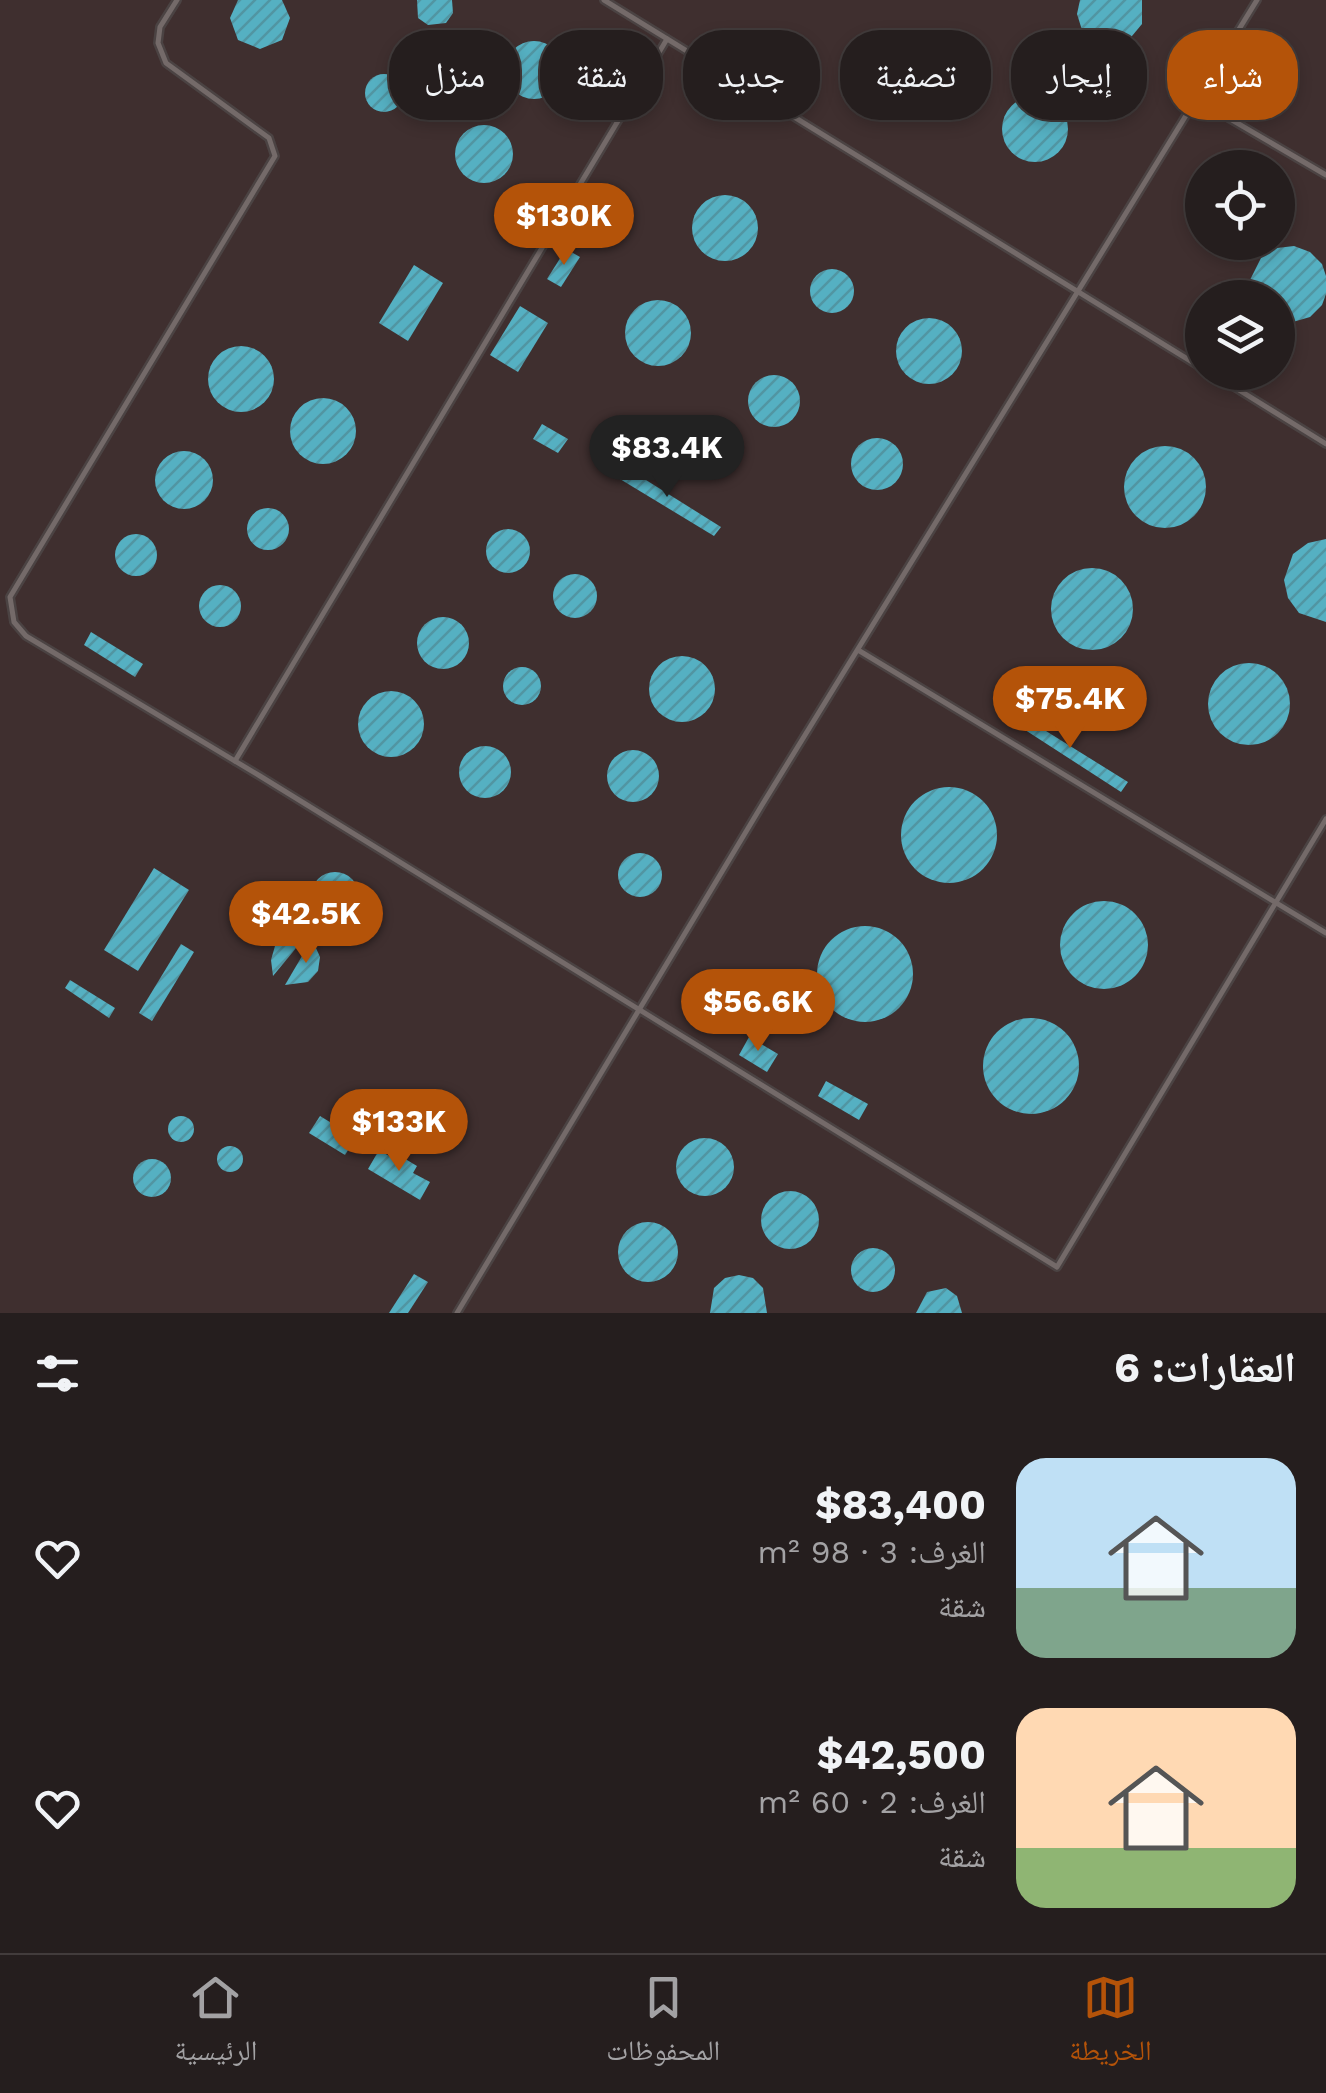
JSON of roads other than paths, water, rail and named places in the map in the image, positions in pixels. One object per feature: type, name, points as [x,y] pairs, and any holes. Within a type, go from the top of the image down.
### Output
[{"type":"lane","points":[[177,0],[160,26],[158,43],[166,63],[269,138],[275,156],[10,597],[14,622],[26,636],[1057,1267],[1326,819]]},
{"type":"lane","points":[[604,0],[1185,358]]},
{"type":"lane","points":[[1239,30],[1257,0]]},
{"type":"lane","points":[[235,761],[667,39]]},
{"type":"lane","points":[[457,1313],[1183,120]]},
{"type":"lane","points":[[1232,120],[1326,175]]},
{"type":"lane","points":[[1239,390],[1326,444]]},
{"type":"lane","points":[[857,650],[1326,933]]}]
